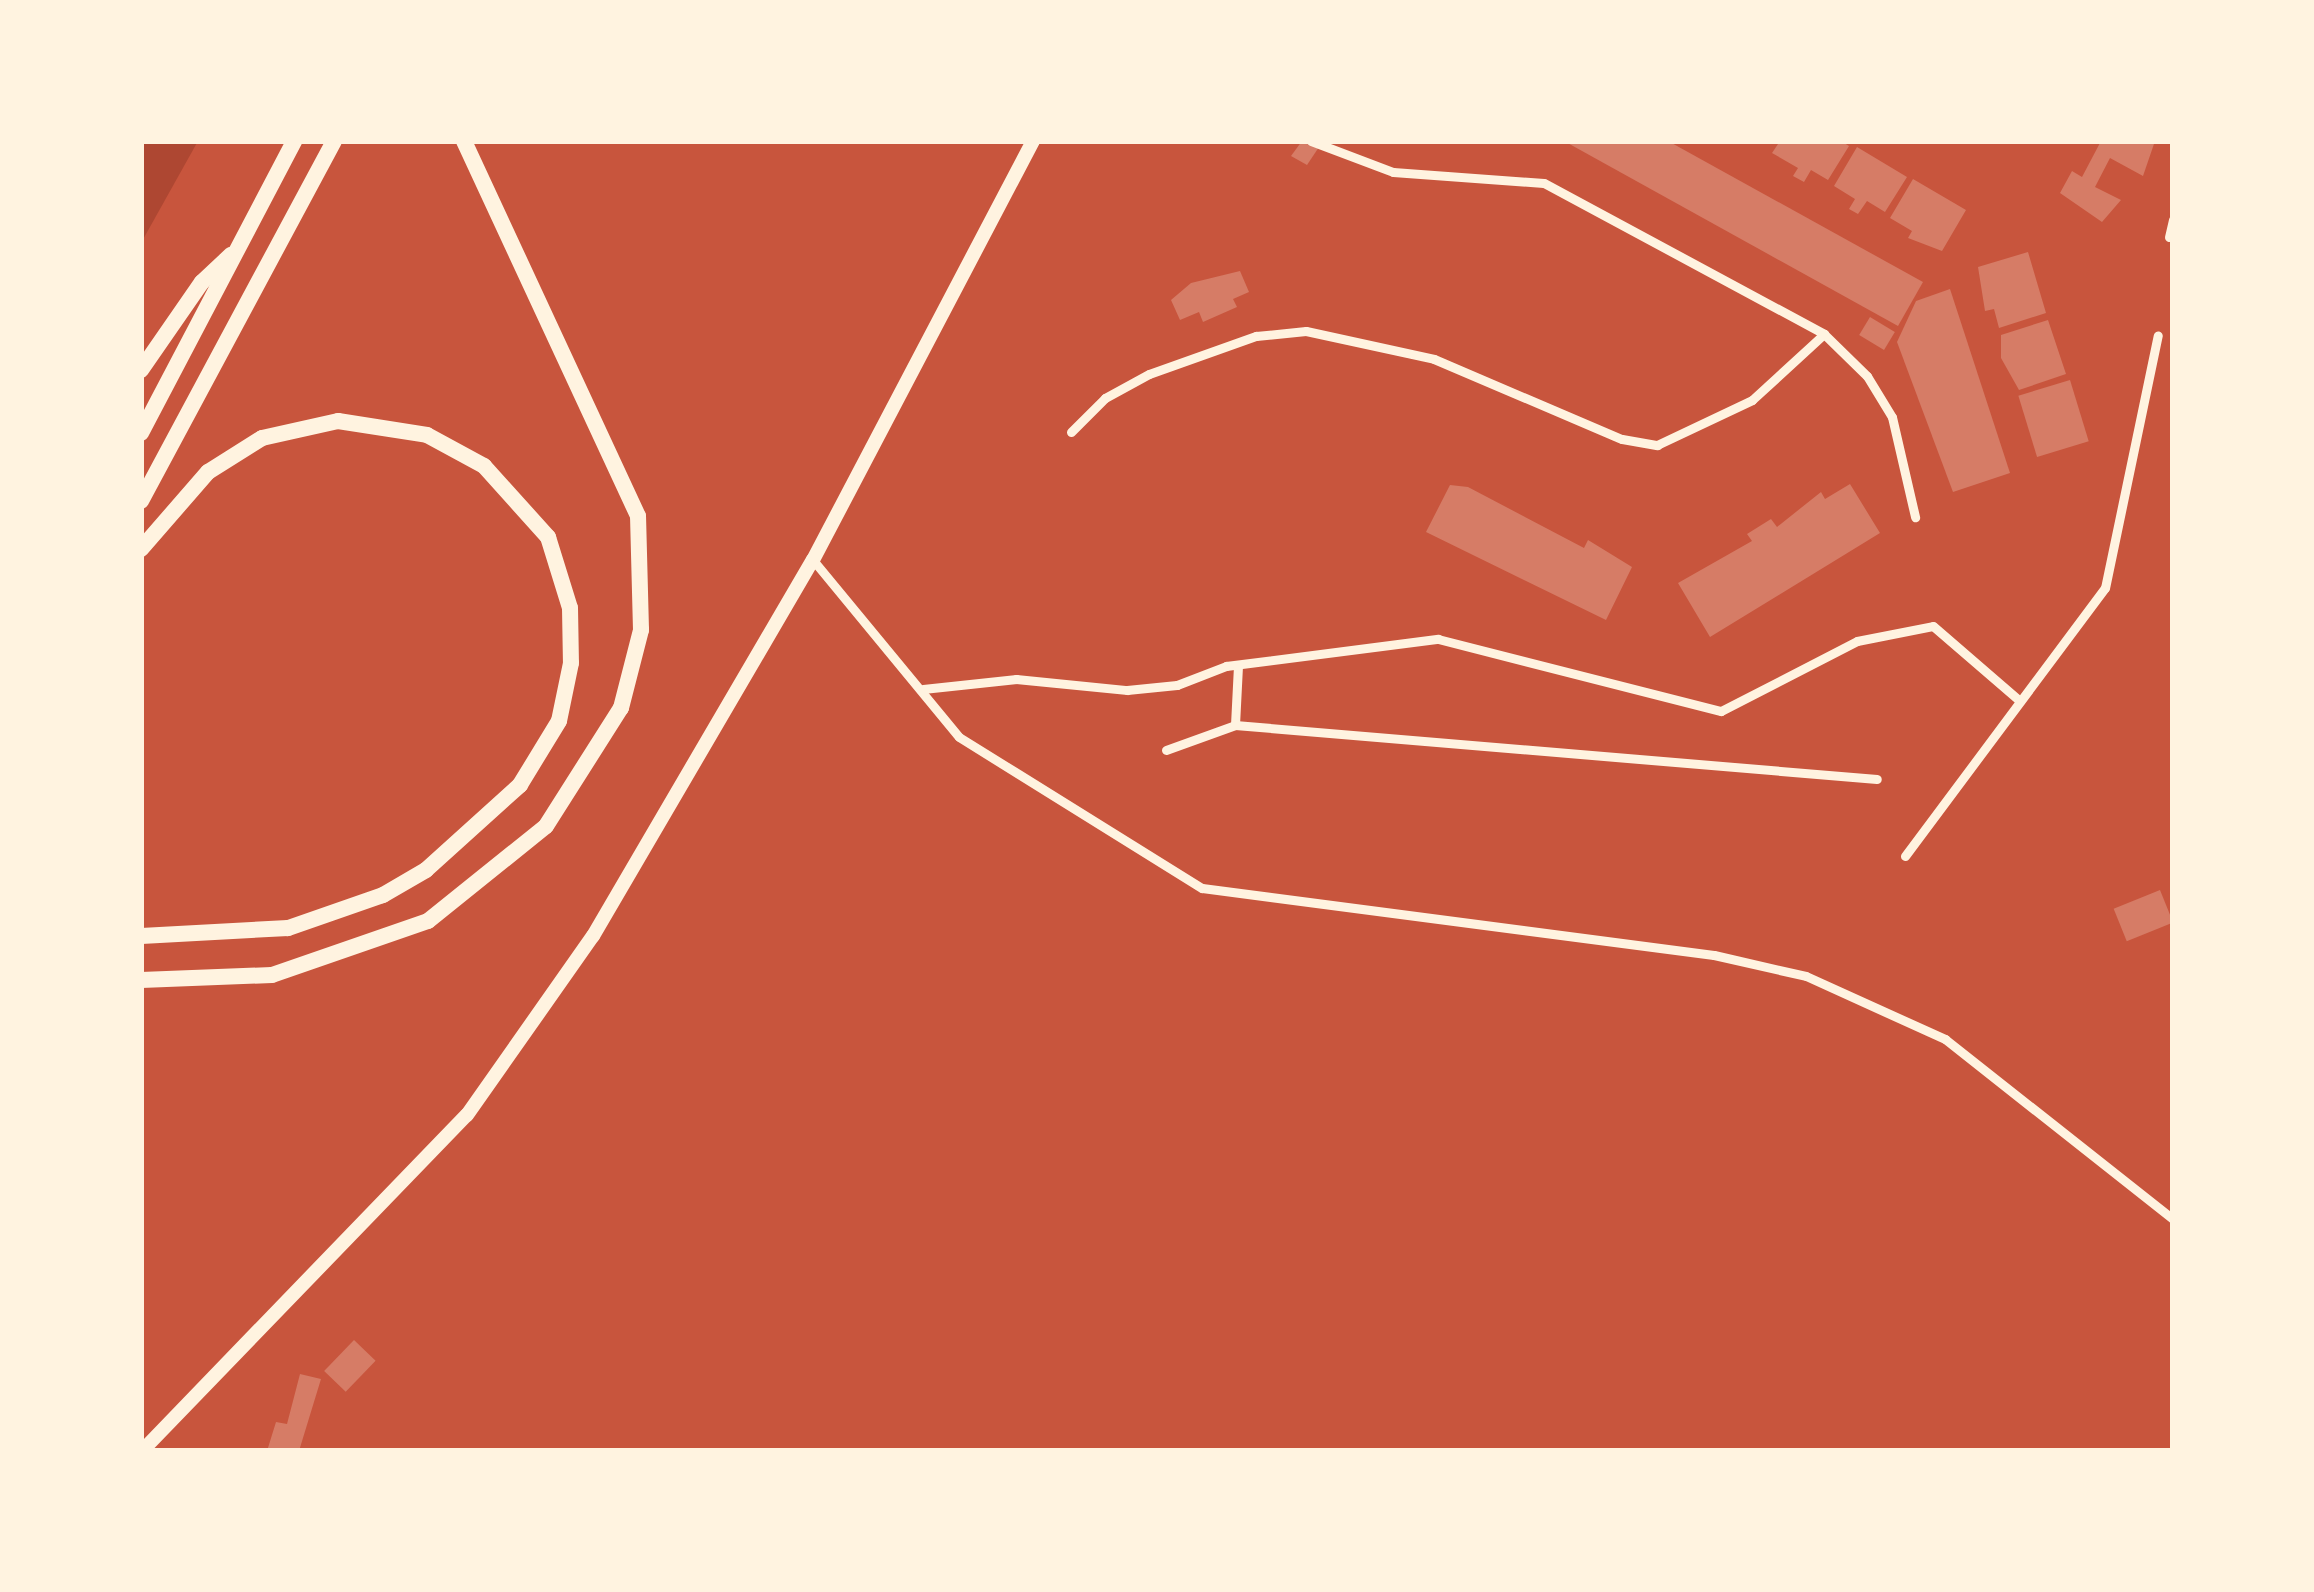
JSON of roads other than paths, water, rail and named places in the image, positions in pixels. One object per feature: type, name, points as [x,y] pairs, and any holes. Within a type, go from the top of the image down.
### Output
[{"type":"highway","points":[[141,433],[294,141]]},
{"type":"highway","points":[[141,501],[334,141]]},
{"type":"highway","points":[[141,980],[272,975],[428,921],[546,826],[621,708],[641,630],[638,516],[464,141]]},
{"type":"highway","points":[[141,370],[202,282],[245,242]]},
{"type":"highway","points":[[141,549],[208,472],[262,439],[338,421],[427,435],[484,466],[548,537],[570,608],[571,663],[559,721],[520,785],[426,870],[383,895],[288,928],[141,936]]},
{"type":"main road","points":[[142,1451],[467,1115],[592,936],[813,560],[1033,141]]},
{"type":"street","points":[[1311,141],[1393,172],[1544,183],[1824,334],[1867,376],[1892,417],[1915,517]]},
{"type":"street","points":[[2169,237],[2173,220]]},
{"type":"street","points":[[1071,432],[1105,398],[1149,374],[1256,336],[1306,331],[1433,359],[1622,439],[1657,445],[1752,400],[1824,334]]},
{"type":"street","points":[[1905,856],[2105,588],[2158,335]]},
{"type":"street","points":[[813,560],[959,736],[1202,888],[1714,955],[1806,976],[1946,1039],[2173,1219]]},
{"type":"street","points":[[923,689],[1016,679],[1127,690],[1177,685],[1238,664],[1438,639],[1721,711],[1857,641],[1933,626],[2020,701]]},
{"type":"street","points":[[1235,725],[1238,664]]},
{"type":"street","points":[[1166,750],[1235,725],[1877,779]]}]
